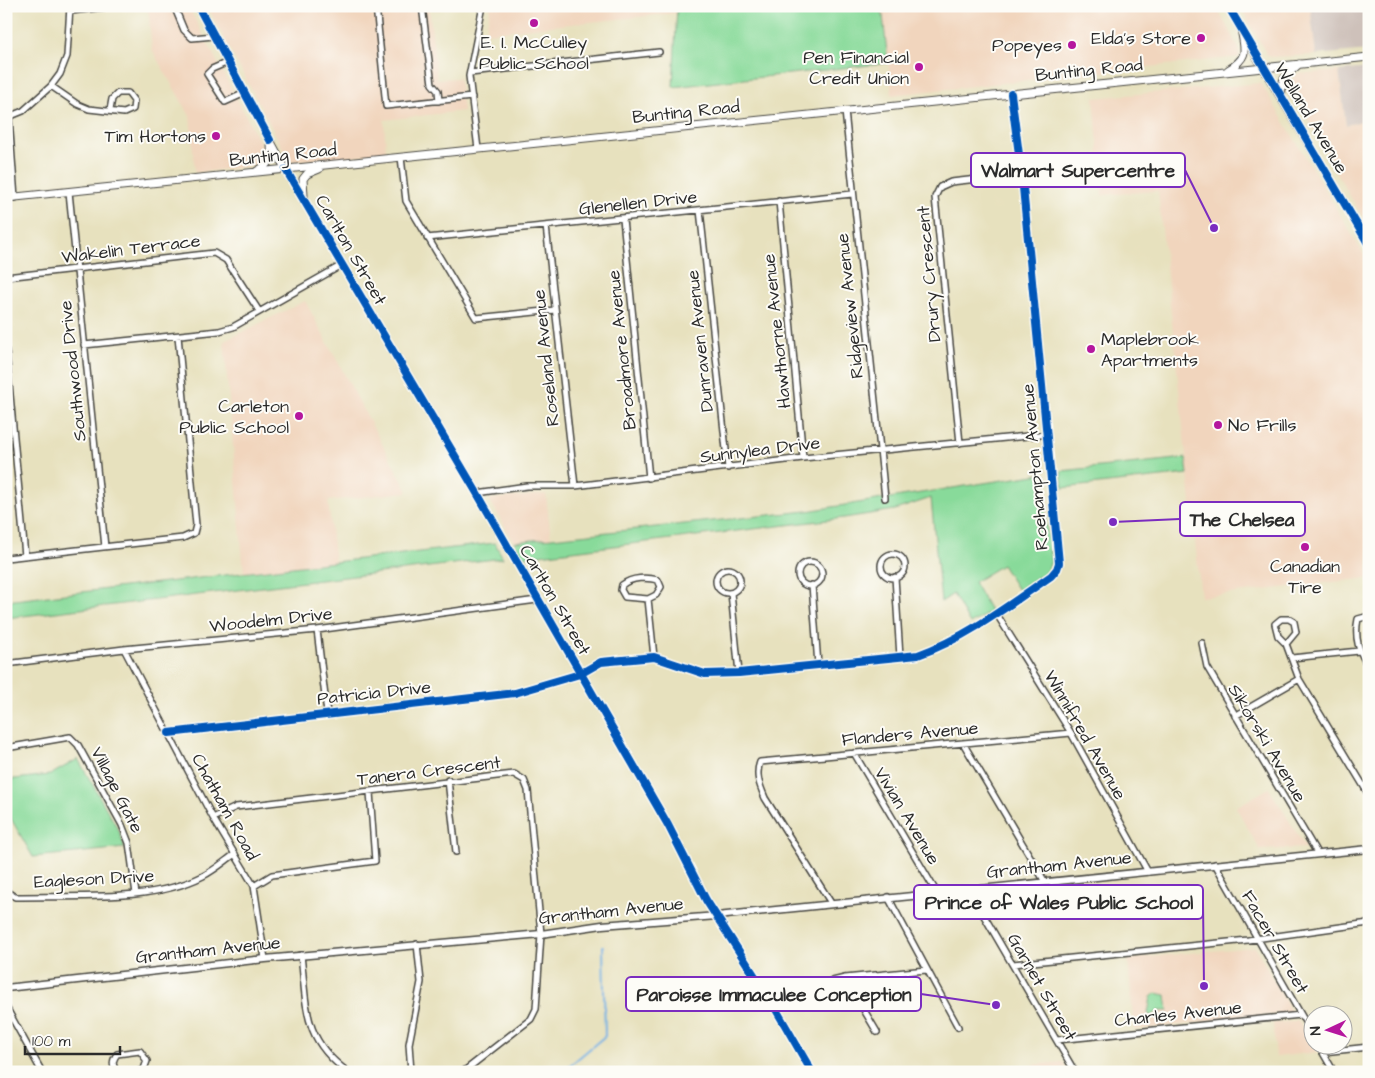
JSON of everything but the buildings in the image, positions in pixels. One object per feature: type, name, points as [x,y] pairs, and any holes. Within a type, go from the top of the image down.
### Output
[{"type":"main road","name":"Carlton Street","points":[[198,6],[286,170],[477,493],[668,825],[717,916],[774,1006],[812,1072]]},
{"type":"main road","points":[[1225,71],[1241,62],[1243,58],[1245,50],[1241,29]]},
{"type":"main road","name":"Bunting Road","points":[[6,198],[1369,57]]},
{"type":"main road","points":[[1282,101],[1281,85],[1286,75],[1299,64]]},
{"type":"main road","name":"Welland Avenue","points":[[1263,68],[1369,245]]},
{"type":"main road","points":[[254,173],[267,166],[272,156],[270,140]]},
{"type":"main road","points":[[306,204],[302,186],[303,179],[307,174],[326,166]]},
{"type":"street","points":[[15,198],[8,118],[23,111],[51,86],[60,74],[67,56],[70,9],[114,6]]},
{"type":"street","points":[[174,6],[184,30],[192,38],[214,36]]},
{"type":"street","points":[[376,6],[386,106],[472,97]]},
{"type":"street","points":[[422,6],[432,84],[438,91],[439,101]]},
{"type":"street","points":[[478,149],[470,72],[483,6]]},
{"type":"street","name":"Welland Avenue","points":[[1228,6],[1263,68]]},
{"type":"street","points":[[470,72],[659,52]]},
{"type":"street","points":[[228,62],[212,69],[207,74],[225,102],[245,93]]},
{"type":"street","points":[[51,86],[77,104],[89,109],[124,113],[133,109],[134,101],[128,93],[118,93],[112,99],[110,110]]},
{"type":"street","name":"Roehampton Avenue","points":[[580,674],[601,662],[654,657],[704,674],[739,673],[918,655],[934,649],[996,613],[1051,576],[1057,569],[1048,434],[1022,174],[1011,94]]},
{"type":"street","name":"Ridgeview Avenue","points":[[845,111],[878,450],[885,498]]},
{"type":"street","points":[[401,157],[406,202],[476,318],[555,310]]},
{"type":"street","name":"Drury Crescent","points":[[960,443],[935,197],[940,187],[951,182],[1022,174]]},
{"type":"street","name":"Southwood Drive","points":[[69,192],[105,547]]},
{"type":"street","name":"Glenellen Drive","points":[[427,238],[852,194]]},
{"type":"street","name":"Hawthorne Avenue","points":[[779,201],[803,458]]},
{"type":"street","name":"Dunraven Avenue","points":[[700,210],[728,468]]},
{"type":"street","name":"Broadmore Avenue","points":[[622,218],[649,478]]},
{"type":"street","name":"Roseland Avenue","points":[[546,226],[575,486]]},
{"type":"street","name":"Wakelin Terrace","points":[[6,277],[214,253],[226,260],[259,311]]},
{"type":"street","points":[[84,344],[219,331],[232,327],[342,265]]},
{"type":"street","points":[[6,558],[182,538],[194,533],[196,526],[178,336]]},
{"type":"street","points":[[6,351],[24,556]]},
{"type":"street","name":"Sunnylea Drive","points":[[477,493],[527,486],[575,486],[803,458],[1048,434]]},
{"type":"street","points":[[891,554],[899,555],[905,564],[902,574],[895,578],[885,574],[882,568],[883,560],[891,554]]},
{"type":"street","points":[[809,562],[816,563],[822,572],[819,582],[812,585],[802,582],[798,576],[800,568],[809,562]]},
{"type":"street","points":[[724,570],[732,570],[739,578],[737,589],[731,593],[723,592],[716,583],[718,575],[724,570]]},
{"type":"street","points":[[649,578],[658,580],[661,587],[656,595],[648,598],[625,597],[621,590],[622,585],[628,581],[649,578]]},
{"type":"street","points":[[895,578],[900,657]]},
{"type":"street","points":[[812,585],[818,664]]},
{"type":"street","points":[[731,593],[739,673]]},
{"type":"street","points":[[648,598],[654,657]]},
{"type":"street","name":"Woodelm Drive","points":[[6,664],[124,649],[317,630],[537,600]]},
{"type":"street","name":"Winnifred Avenue","points":[[996,613],[1071,733],[1148,872]]},
{"type":"street","points":[[1369,616],[1358,619],[1356,630],[1359,651],[1369,668]]},
{"type":"street","points":[[1286,644],[1296,632],[1294,622],[1289,619],[1281,619],[1275,624],[1278,636],[1286,644],[1299,679],[1369,795]]},
{"type":"street","points":[[317,630],[327,713]]},
{"type":"street","name":"Sikorski Avenue","points":[[1202,643],[1207,667],[1317,853]]},
{"type":"street","name":"Chatham Road","points":[[124,649],[213,818],[254,886],[265,959]]},
{"type":"street","points":[[1292,658],[1359,651]]},
{"type":"street","name":"Patricia Drive","points":[[169,733],[327,713],[515,693],[580,674]]},
{"type":"street","points":[[1235,716],[1299,679]]},
{"type":"street","name":"Flanders Avenue","points":[[831,903],[765,798],[759,784],[758,769],[760,762],[1071,733]]},
{"type":"street","name":"Village Gate","points":[[6,748],[70,737],[78,745],[122,825],[129,843],[136,894]]},
{"type":"street","points":[[963,743],[1045,882]]},
{"type":"street","name":"Vivian Avenue","points":[[854,753],[937,893]]},
{"type":"street","name":"Tanera Crescent","points":[[213,818],[236,807],[370,792],[448,780],[514,774],[524,780],[528,790],[541,934]]},
{"type":"street","points":[[448,780],[456,852]]},
{"type":"street","points":[[254,886],[272,875],[375,861],[370,792]]},
{"type":"street","name":"Grantham Avenue","points":[[6,988],[301,955],[541,934],[602,925],[717,916],[1369,848]]},
{"type":"street","name":"Eagleson Drive","points":[[6,892],[14,897],[136,894],[184,884],[204,875],[235,854]]},
{"type":"street","name":"Facer Street","points":[[1215,864],[1301,1015]]},
{"type":"street","name":"Garnet Street","points":[[970,889],[1075,1072]]},
{"type":"street","points":[[888,897],[958,1027]]},
{"type":"street","points":[[1013,964],[1257,938],[1369,923]]},
{"type":"street","points":[[463,1072],[531,1019],[536,1009],[541,934]]},
{"type":"street","points":[[411,1072],[409,1044],[421,982],[417,944]]},
{"type":"street","points":[[301,955],[309,1024],[322,1050],[348,1072]]},
{"type":"street","points":[[774,1006],[804,988],[845,978],[926,970]]},
{"type":"street","points":[[845,978],[877,1032]]},
{"type":"street","points":[[6,1007],[42,1072]]},
{"type":"street","name":"Charles Avenue","points":[[1057,1040],[1301,1015]]},
{"type":"street","points":[[1352,1049],[1369,1047]]},
{"type":"street","points":[[117,1072],[113,1067],[113,1059],[116,1054],[140,1051],[147,1061],[144,1069],[138,1072]]},
{"type":"street","points":[[1325,1056],[1334,1072]]},
{"type":"shaded area","points":[[188,6],[267,156],[260,165],[195,173],[190,116],[152,50],[148,7]]},
{"type":"shaded area","points":[[207,6],[429,6],[437,79],[459,78],[463,111],[384,120],[386,153],[290,162]]},
{"type":"shaded area","name":"E. I. McCulley Public School","points":[[491,6],[677,6],[677,13],[485,33]]},
{"type":"shaded area","points":[[927,6],[1216,6],[1239,49],[1239,57],[892,95],[882,11]]},
{"type":"shaded area","points":[[1240,6],[1310,6],[1316,55],[1271,57],[1267,55]]},
{"type":"shaded area","points":[[1310,6],[1369,6],[1369,50],[1316,55]]},
{"type":"shaded area","points":[[1369,68],[1369,119],[1346,125],[1339,71]]},
{"type":"shaded area","points":[[1339,71],[1346,125],[1369,119],[1369,228],[1333,167],[1289,83],[1297,74]]},
{"type":"shaded area","points":[[1261,83],[1369,263],[1369,578],[1201,597],[1158,191],[1102,195],[1094,98]]},
{"type":"shaded area","name":"Carleton Public School","points":[[305,301],[408,492],[328,501],[335,563],[244,574],[224,341]]},
{"type":"shaded area","points":[[546,494],[551,539],[514,542],[489,499]]},
{"type":"shaded area","points":[[1269,788],[1306,848],[1260,850],[1236,807]]},
{"type":"shaded area","points":[[1255,947],[1292,1013],[1134,1030],[1128,959]]},
{"type":"shaded area","points":[[1298,1021],[1302,1028],[1302,1054],[1276,1057],[1273,1023]]},
{"type":"shaded area","points":[[1063,1062],[1068,1072],[1033,1072],[1032,1065]]},
{"type":"green space","points":[[677,6],[882,6],[888,63],[673,87]]},
{"type":"green space","points":[[1186,458],[1188,474],[1063,488],[1061,471]]},
{"type":"green space","points":[[1041,474],[1051,562],[1046,572],[1018,590],[1002,565],[974,582],[991,612],[970,624],[953,594],[941,602],[931,498],[895,510],[844,518],[523,557],[514,542],[807,511]]},
{"type":"green space","points":[[495,543],[503,558],[6,618],[6,601]]},
{"type":"green space","points":[[78,759],[119,831],[125,848],[33,857],[6,810],[6,780],[50,775]]},
{"type":"green space","points":[[1156,993],[1166,995],[1168,1011],[1158,1011],[1151,1017],[1148,1013],[1151,997]]},
{"type":"waterway","points":[[562,1072],[605,1036],[603,946]]},
{"type":"cycle path","points":[[198,6],[270,140]]},
{"type":"cycle path","points":[[1228,6],[1369,245]]},
{"type":"cycle path","points":[[169,733],[515,693],[580,674],[601,662],[654,657],[705,674],[739,673],[918,655],[953,640],[970,630],[1051,576],[1059,563],[1022,177],[1011,94]]},
{"type":"cycle path","points":[[286,170],[477,493],[668,825],[706,900],[774,1006],[812,1072]]},
{"type":"place","name":"E. I. McCulley Public School","points":[[534,23]]},
{"type":"place","name":"Elda's Store","points":[[1201,38]]},
{"type":"place","name":"Popeyes","points":[[1072,45]]},
{"type":"place","name":"Pen Financial Credit Union","points":[[919,67]]},
{"type":"place","name":"Tim Hortons","points":[[216,136]]},
{"type":"place","name":"Walmart Supercentre","points":[[1214,228]]},
{"type":"place","name":"Maplebrook Apartments","points":[[1091,349]]},
{"type":"place","name":"Carleton Public School","points":[[299,416]]},
{"type":"place","name":"No Frills","points":[[1218,425]]},
{"type":"place","name":"The Chelsea","points":[[1113,522]]},
{"type":"place","name":"Canadian Tire","points":[[1305,547]]},
{"type":"place","name":"Prince of Wales Public School","points":[[1204,986]]},
{"type":"place","name":"Paroisse Immaculee Conception","points":[[996,1005]]}]
